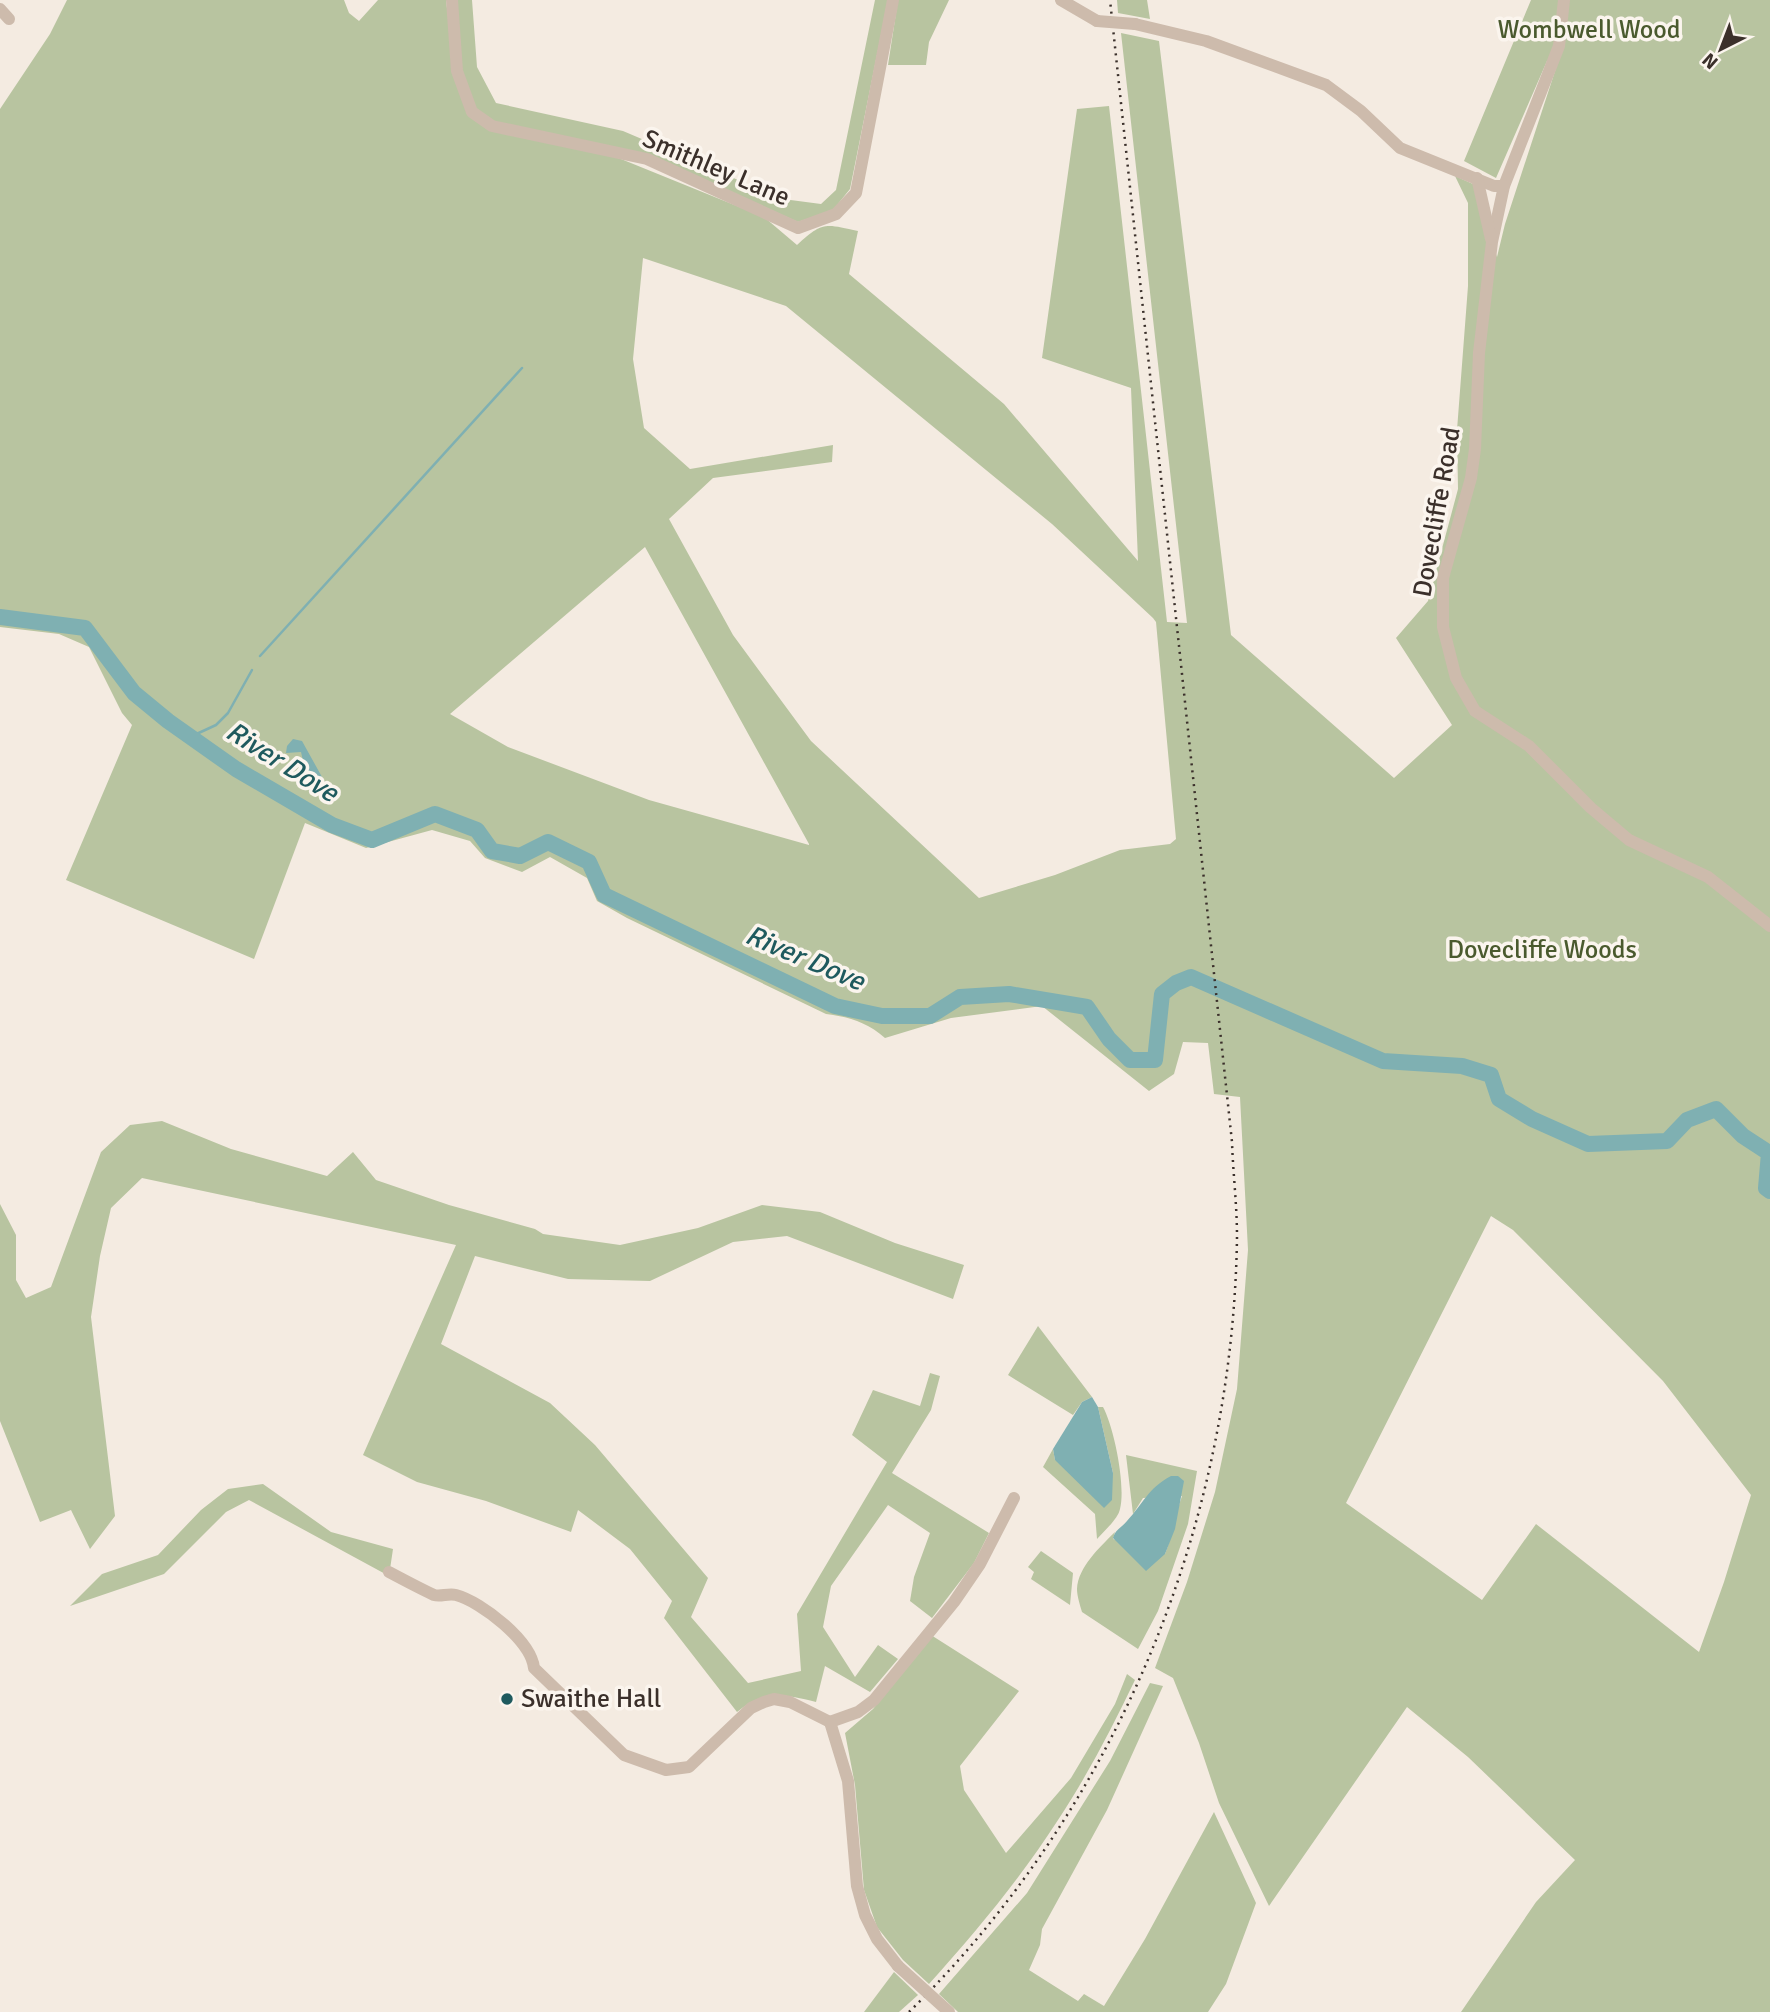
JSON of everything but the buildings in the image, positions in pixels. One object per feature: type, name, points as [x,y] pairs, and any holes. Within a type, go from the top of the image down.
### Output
[{"type":"street","name":"Smithley Lane","points":[[452,0],[457,71],[472,112],[492,126],[647,159],[798,228],[836,214],[856,193],[893,0]]},
{"type":"street","points":[[1061,0],[1097,21],[1135,24],[1206,41],[1326,85],[1361,111],[1400,148],[1494,186],[1504,186]]},
{"type":"street","name":"Dovecliffe Road","points":[[1564,0],[1559,46],[1504,186],[1492,242],[1479,353],[1475,449],[1471,478],[1443,578],[1443,627],[1456,678],[1475,711],[1529,746],[1591,808],[1629,840],[1708,877],[1770,926]]},
{"type":"street","points":[[0,9],[9,19]]},
{"type":"street","points":[[1478,178],[1492,242]]},
{"type":"street","points":[[830,1721],[858,1712],[874,1700],[954,1602],[980,1564],[1014,1498]]},
{"type":"street","points":[[389,1572],[438,1596],[453,1594],[466,1599],[502,1624],[528,1648],[533,1657],[534,1668],[607,1740],[624,1755],[644,1763],[666,1770],[689,1767],[751,1708],[771,1700],[778,1699],[802,1706],[830,1721],[848,1781],[857,1886],[865,1914],[877,1939],[898,1966],[949,2012]]},
{"type":"green space","points":[[67,0],[344,0],[349,13],[359,21],[378,0],[446,0],[455,76],[470,116],[621,159],[764,217],[797,245],[825,226],[858,231],[849,274],[1004,404],[1138,561],[1131,388],[1042,358],[1077,109],[1109,106],[1167,622],[1187,623],[1121,33],[1159,41],[1231,635],[1394,778],[1452,725],[1396,638],[1428,601],[1458,489],[1457,430],[1468,286],[1468,203],[1455,176],[1473,184],[1497,257],[1505,224],[1558,62],[1547,61],[1496,178],[1464,161],[1531,0],[1770,0],[1770,2012],[1461,2012],[1536,1902],[1575,1860],[1468,1757],[1407,1707],[1269,1906],[1219,1803],[1173,1678],[1155,1668],[1187,1582],[1215,1492],[1237,1389],[1248,1250],[1240,1097],[1214,1094],[1208,1043],[1183,1042],[1174,1074],[1149,1091],[1042,1006],[951,1018],[885,1038],[864,1024],[826,1014],[627,918],[597,901],[587,878],[550,857],[522,872],[485,858],[470,841],[432,830],[366,848],[305,823],[254,959],[66,880],[132,725],[122,713],[89,647],[59,634],[0,627],[0,109],[50,34]],"holes":[[[643,258],[786,306],[1052,524],[1153,618],[1156,622],[1176,839],[1170,844],[1120,850],[1055,875],[979,898],[811,741],[733,635],[669,519],[713,478],[832,462],[833,445],[690,469],[644,428],[633,359]],[[645,547],[809,845],[649,800],[508,747],[450,714]],[[1491,1216],[1513,1230],[1663,1381],[1751,1495],[1699,1652],[1536,1524],[1482,1600],[1346,1503]]]},
{"type":"green space","points":[[457,0],[472,0],[477,67],[496,103],[623,131],[783,199],[821,204],[836,190],[875,0],[888,0],[850,189],[833,210],[798,222],[648,155],[495,122],[476,109],[462,70]]},
{"type":"green space","points":[[898,0],[949,0],[929,42],[926,65],[888,65]]},
{"type":"green space","points":[[1117,0],[1147,0],[1150,19],[1118,13]]},
{"type":"green space","points":[[162,1121],[231,1149],[327,1176],[353,1152],[376,1180],[449,1205],[535,1229],[543,1234],[620,1245],[698,1228],[762,1205],[820,1212],[895,1243],[964,1265],[953,1299],[787,1236],[733,1242],[650,1281],[568,1279],[475,1256],[441,1344],[550,1403],[595,1445],[708,1578],[691,1617],[748,1683],[801,1671],[797,1614],[887,1462],[852,1435],[873,1390],[920,1406],[930,1373],[940,1376],[931,1410],[892,1473],[989,1533],[974,1563],[932,1618],[910,1601],[914,1577],[930,1533],[888,1505],[831,1586],[823,1627],[855,1677],[878,1645],[898,1659],[870,1692],[825,1666],[816,1702],[774,1695],[756,1700],[737,1712],[664,1618],[672,1601],[630,1549],[578,1510],[571,1532],[486,1501],[417,1482],[363,1455],[456,1245],[142,1178],[111,1208],[100,1256],[91,1317],[115,1516],[90,1549],[71,1510],[40,1522],[0,1421],[0,1204],[16,1235],[16,1280],[26,1298],[51,1287],[101,1152],[130,1125]]},
{"type":"green space","points":[[1038,1326],[1092,1397],[1082,1402],[1073,1415],[1008,1375]]},
{"type":"green space","points":[[1098,1407],[1103,1407],[1115,1442],[1121,1499],[1117,1517],[1097,1539],[1095,1514],[1043,1467],[1053,1449],[1055,1460],[1113,1473]]},
{"type":"green space","points":[[1126,1455],[1197,1471],[1188,1524],[1158,1611],[1138,1649],[1082,1612],[1077,1592],[1078,1581],[1086,1565],[1115,1532],[1113,1539],[1165,1554],[1168,1547],[1182,1496],[1143,1498],[1133,1514]]},
{"type":"green space","points":[[263,1484],[331,1532],[393,1549],[389,1576],[249,1500],[226,1512],[164,1574],[70,1606],[102,1574],[158,1555],[201,1510],[228,1489]]},
{"type":"green space","points":[[1041,1551],[1073,1573],[1070,1605],[1031,1579],[1034,1572],[1028,1567]]},
{"type":"green space","points":[[931,1635],[1019,1691],[960,1766],[964,1790],[1006,1853],[1071,1778],[1115,1704],[1127,1674],[1135,1680],[1089,1769],[1043,1842],[997,1905],[929,1984],[903,1960],[877,1927],[864,1890],[855,1785],[845,1733],[873,1709]]},
{"type":"green space","points":[[1150,1683],[1163,1686],[1107,1810],[1042,1929],[1040,1945],[1029,1970],[1078,2001],[1084,1994],[1104,2006],[1145,1939],[1214,1812],[1256,1903],[1226,1984],[1208,2012],[958,2012],[939,1994],[1027,1893],[1110,1761]]},
{"type":"green space","points":[[894,1972],[918,1995],[899,2012],[864,2012]]},
{"type":"water","points":[[293,739],[302,741],[327,786],[324,790],[304,765],[301,752],[286,753],[287,746]]},
{"type":"water","points":[[1092,1397],[1098,1407],[1113,1473],[1112,1500],[1104,1508],[1055,1460],[1053,1449],[1082,1402]]},
{"type":"water","points":[[1171,1476],[1178,1476],[1184,1481],[1175,1529],[1165,1554],[1146,1571],[1113,1538],[1151,1491]]},
{"type":"waterway","points":[[260,656],[522,368]]},
{"type":"waterway","name":"River Dove","points":[[0,617],[85,628],[134,693],[168,721],[236,769],[332,825],[372,840],[435,814],[477,830],[492,851],[520,856],[548,842],[589,862],[604,895],[835,1006],[882,1016],[930,1016],[960,997],[1009,994],[1087,1007],[1109,1039],[1130,1060],[1155,1060],[1162,994],[1176,983],[1191,977],[1383,1061],[1462,1066],[1491,1075],[1499,1099],[1532,1119],[1588,1144],[1667,1141],[1687,1120],[1716,1109],[1743,1136],[1769,1153],[1766,1188],[1770,1191]]},
{"type":"waterway","points":[[190,737],[216,725],[228,713],[252,670]]},
{"type":"railway","points":[[909,2012],[982,1932],[1047,1846],[1103,1754],[1149,1657],[1186,1556],[1213,1451],[1230,1345],[1237,1237],[1232,1142],[1110,0]]},
{"type":"place","name":"Swaithe Hall","points":[[507,1699]]},
{"type":"park label","name":"Wombwell Wood","points":[[1589,30]]},
{"type":"park label","name":"Dovecliffe Woods","points":[[1542,950]]}]
